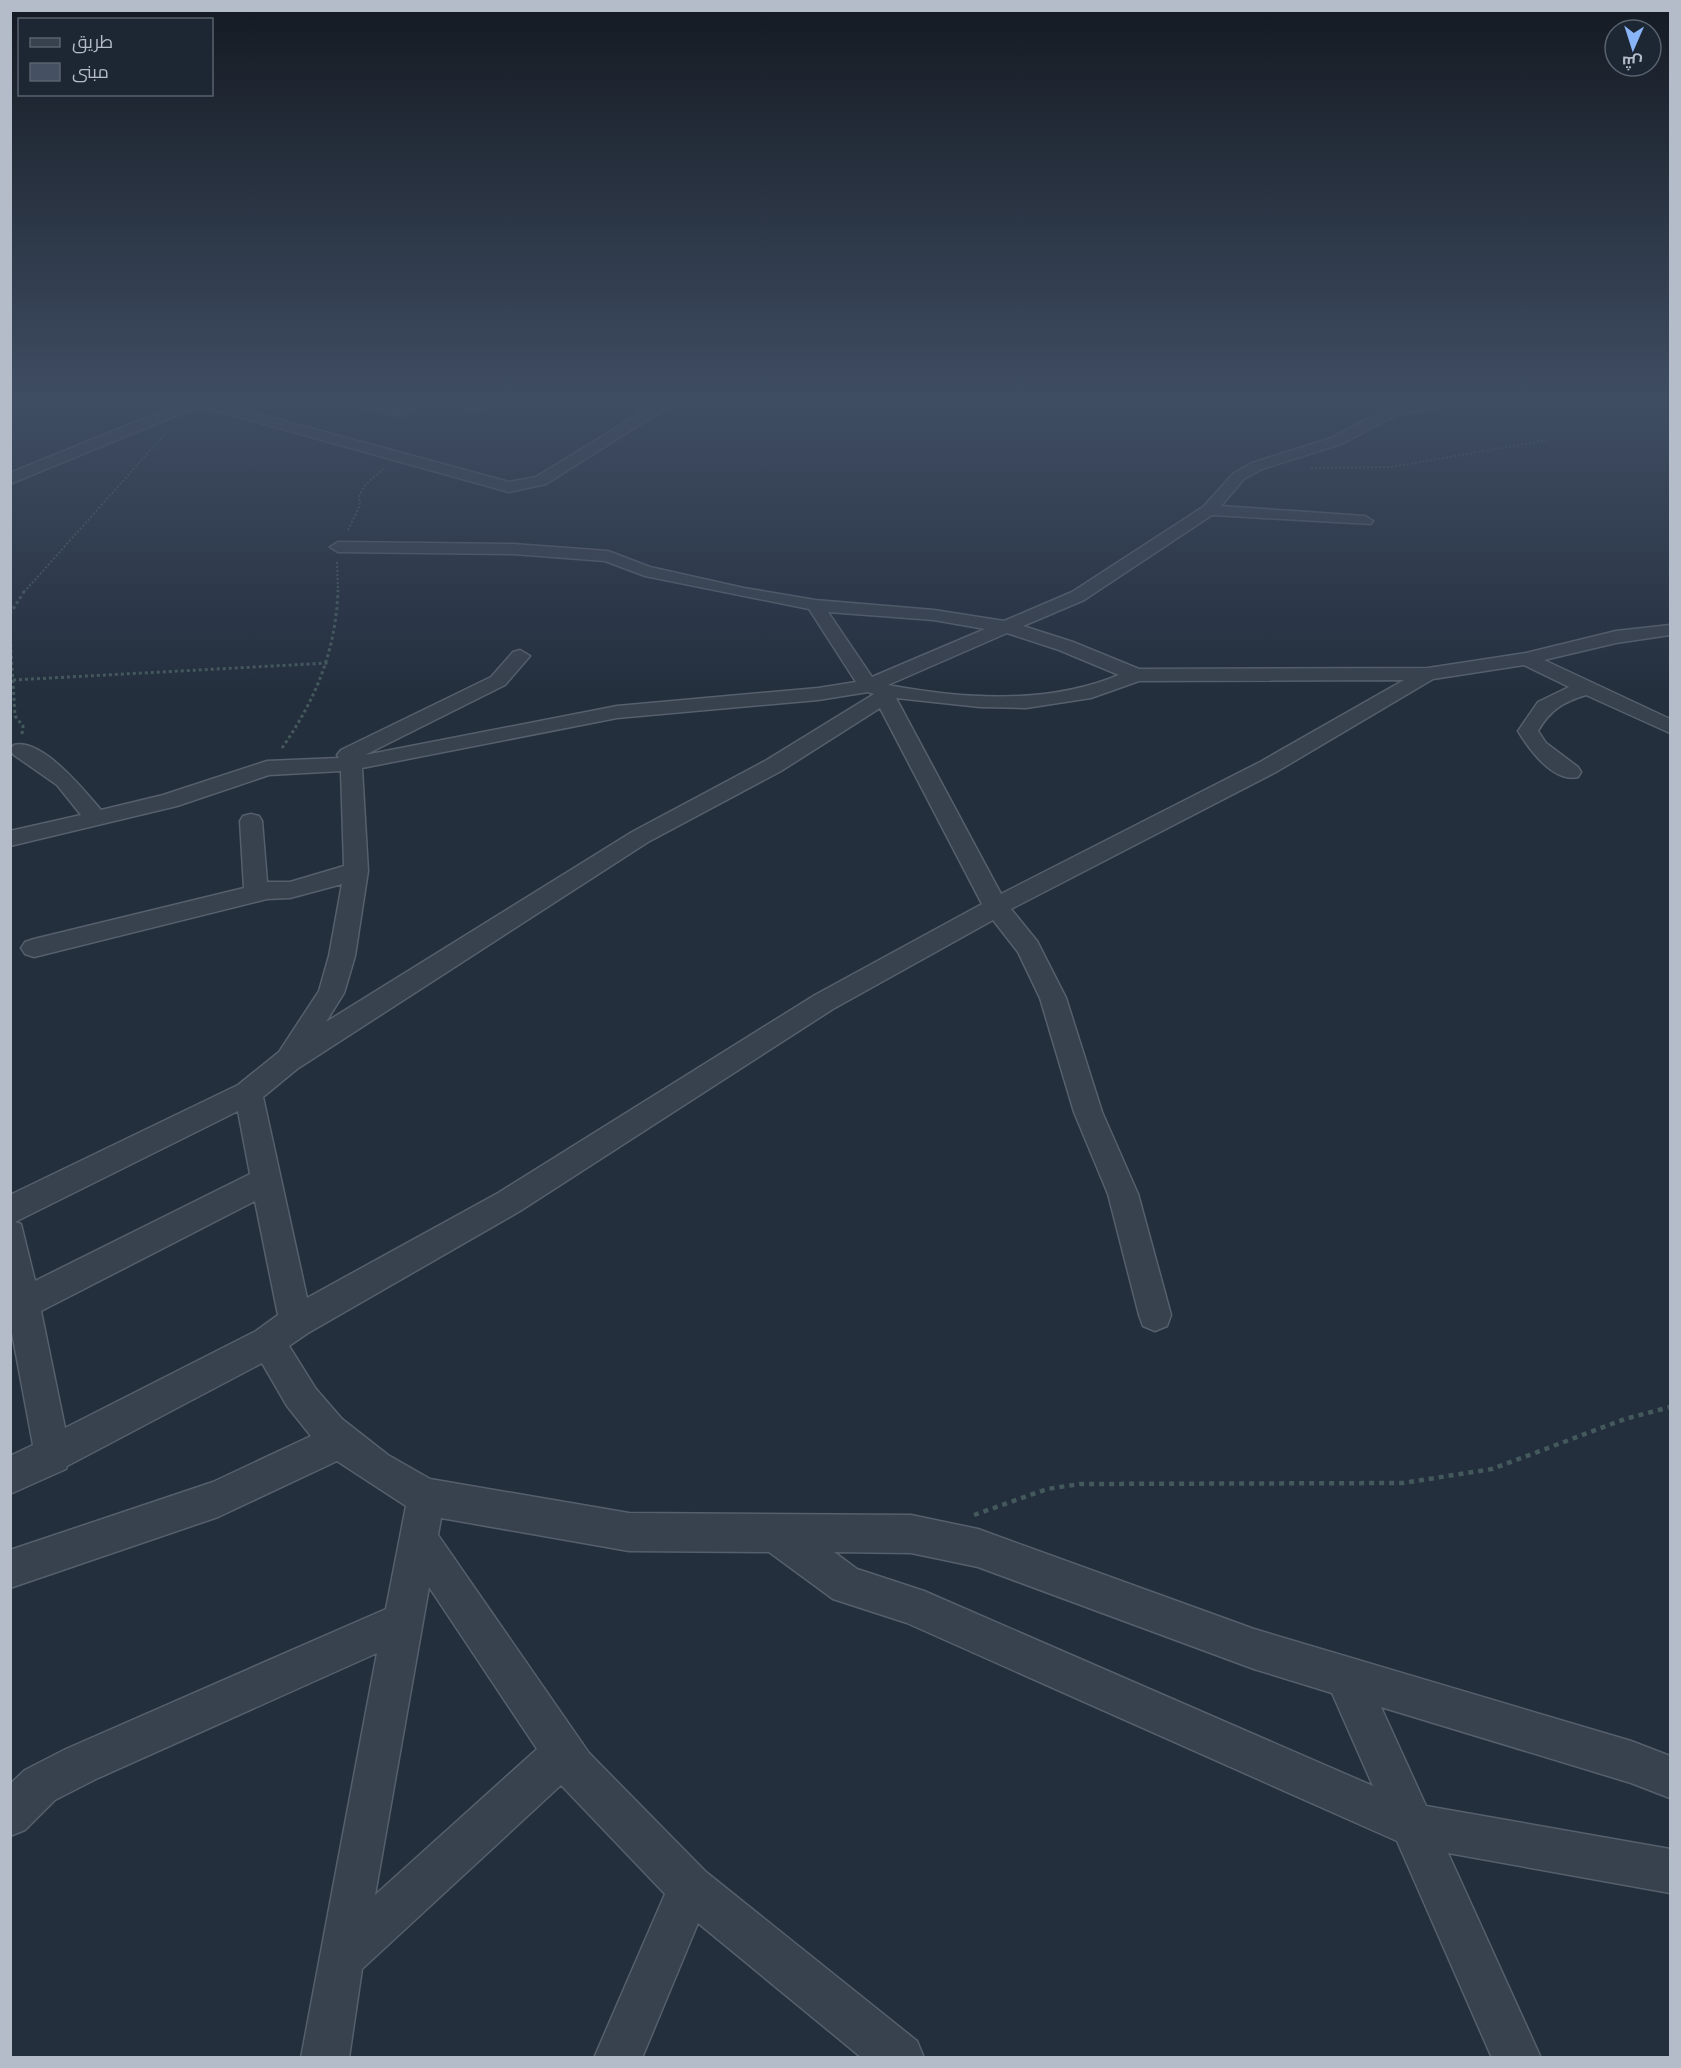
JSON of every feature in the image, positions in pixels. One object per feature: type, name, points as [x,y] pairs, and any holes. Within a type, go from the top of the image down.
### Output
[{"type":"street","points":[[10,1210],[248,1093],[287,1061],[435,964],[640,837],[773,766],[878,690],[1007,627],[1078,596],[1209,510],[1220,498]]},
{"type":"street","points":[[1209,510],[1365,521]]},
{"type":"street","points":[[338,547],[513,549],[557,554],[596,554],[620,560],[645,571],[815,605],[934,615],[1007,627],[1066,646],[1136,675],[1428,674],[1526,658],[1616,637],[1671,630]]},
{"type":"street","points":[[815,605],[878,690],[996,908],[1028,947],[1053,998],[1088,1112],[1123,1194],[1155,1315]]},
{"type":"street","points":[[326,765],[498,681],[520,656]]},
{"type":"street","points":[[1526,658],[1671,727]]},
{"type":"street","points":[[10,1476],[52,1456],[282,1332],[509,1202],[824,1002],[1194,803],[1268,767],[1428,674]]},
{"type":"street","points":[[10,839],[169,801],[267,768],[351,764],[617,712],[878,690],[1013,704],[1048,701],[1109,688],[1136,675]]},
{"type":"street","points":[[1570,772],[1538,747],[1528,731],[1539,709],[1556,698],[1587,688]]},
{"type":"street","points":[[18,743],[65,780],[95,818]]},
{"type":"street","points":[[287,1061],[331,993],[342,956],[356,871],[351,764]]},
{"type":"street","points":[[251,820],[255,887],[263,892]]},
{"type":"street","points":[[34,948],[263,892],[277,892],[356,871]]},
{"type":"street","points":[[248,1093],[265,1181],[282,1332],[304,1402],[340,1441],[379,1472],[422,1517],[574,1768],[690,1888],[900,2058]]},
{"type":"street","points":[[22,1304],[265,1181]]},
{"type":"street","points":[[10,1234],[52,1456]]},
{"type":"street","points":[[10,1569],[218,1499],[340,1441]]},
{"type":"street","points":[[422,1517],[629,1532],[911,1534],[978,1548],[1254,1648],[1631,1762],[1671,1777]]},
{"type":"street","points":[[325,2058],[341,1957],[422,1517]]},
{"type":"street","points":[[775,1533],[847,1585],[910,1605],[1412,1825],[1671,1871]]},
{"type":"street","points":[[10,1815],[25,1787],[402,1622]]},
{"type":"street","points":[[1345,1675],[1517,2058]]},
{"type":"street","points":[[341,1957],[564,1753]]},
{"type":"street","points":[[618,2058],[690,1888]]},
{"type":"path","points":[[10,614],[26,588],[109,498]]},
{"type":"path","points":[[267,768],[303,719],[319,689],[328,663],[338,619],[338,547],[360,506],[359,498]]},
{"type":"path","points":[[10,632],[15,716],[22,726],[18,743]]},
{"type":"path","points":[[13,680],[328,663]]},
{"type":"path","points":[[963,1518],[1047,1489],[1080,1484],[1403,1483],[1481,1471],[1624,1419],[1671,1407]]}]
